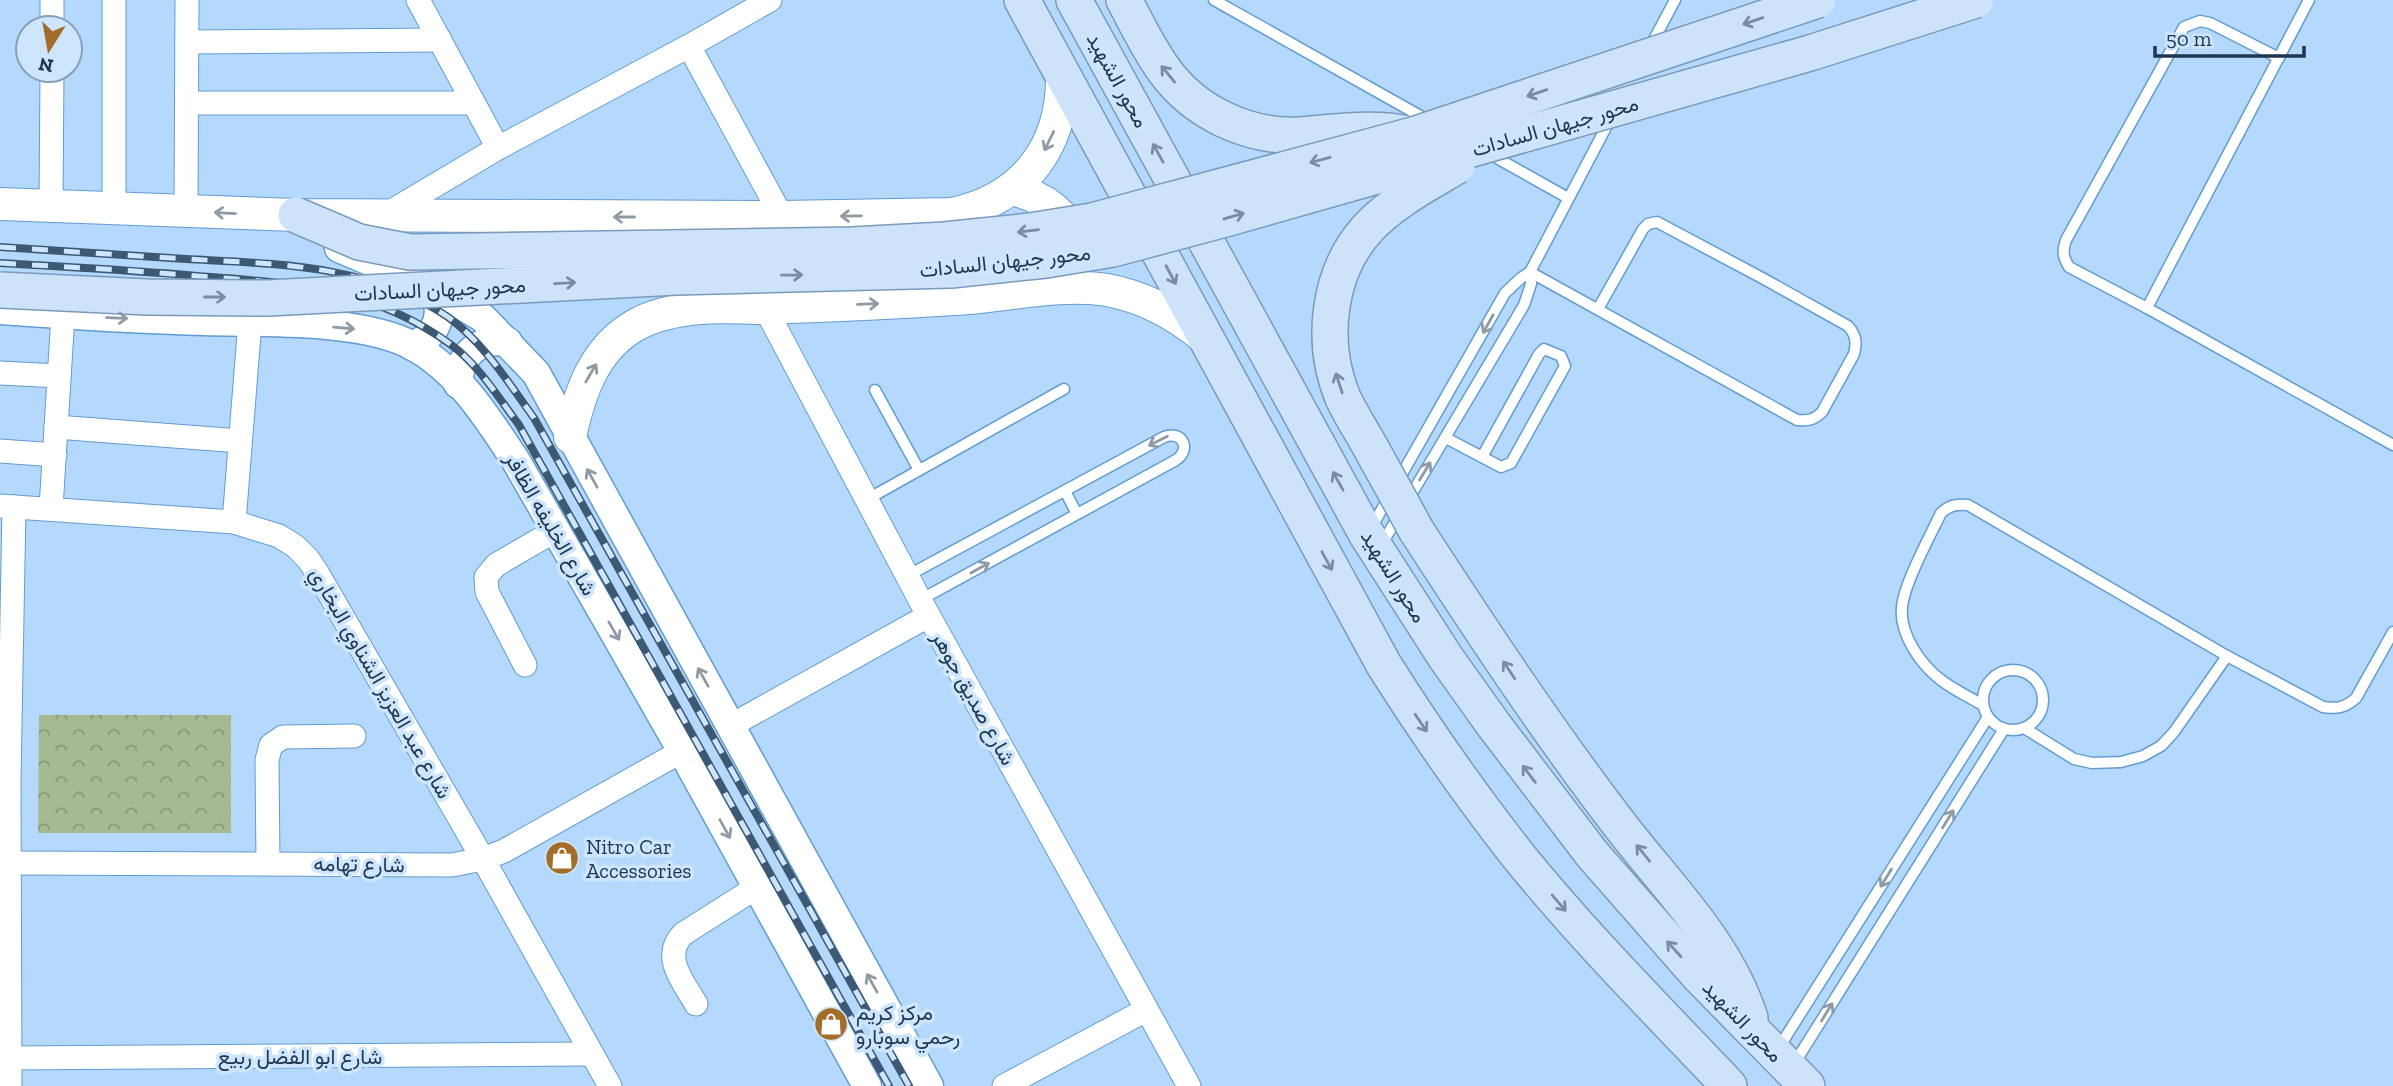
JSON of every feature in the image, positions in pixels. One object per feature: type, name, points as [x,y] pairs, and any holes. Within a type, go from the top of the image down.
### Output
[{"type":"main road","points":[[1022,0],[1384,665],[1445,758],[1556,901],[1729,1086]]},
{"type":"main road","name":"محور الشهيد","points":[[1074,0],[1372,543],[1446,658],[1541,790],[1644,916],[1782,1061]]},
{"type":"main road","name":"محور جيهان السادات","points":[[280,215],[359,242],[410,252],[839,246],[944,240],[1030,231],[1092,221],[1413,135],[1818,0]]},
{"type":"main road","name":"محور جيهان السادات","points":[[0,290],[147,297],[268,298],[677,277],[951,270],[1046,260],[1113,249],[1501,141],[1810,53],[1976,0]]},
{"type":"main road","points":[[1131,13],[1165,72],[1185,93],[1208,111],[1244,128],[1279,135],[1370,129],[1413,135]]},
{"type":"main road","points":[[0,204],[280,215],[782,217],[952,214],[983,205],[1012,189],[1038,162],[1051,138],[1060,112],[1062,75]]},
{"type":"main road","points":[[1501,141],[1396,203],[1369,227],[1350,253],[1335,293],[1331,313],[1330,342],[1334,371],[1343,399],[1416,530],[1550,731],[1615,819],[1699,921],[1782,1061]]},
{"type":"main road","points":[[1012,189],[1040,198],[1064,217],[1076,236],[1083,258],[1082,288]]},
{"type":"main road","points":[[570,437],[578,401],[590,372],[609,346],[634,326],[665,313],[699,308],[765,308],[949,300],[1082,288],[1128,294],[1149,302],[1169,312],[1205,338]]},
{"type":"street","points":[[114,0],[114,208]]},
{"type":"street","points":[[186,211],[187,0]]},
{"type":"street","points":[[418,0],[498,148]]},
{"type":"street","points":[[384,216],[498,148],[770,0]]},
{"type":"street","points":[[187,42],[440,40]]},
{"type":"street","points":[[689,46],[782,217]]},
{"type":"street","points":[[51,207],[52,84]]},
{"type":"street","points":[[187,103],[473,103]]},
{"type":"street","points":[[280,215],[430,287],[483,318],[536,373],[929,1086]]},
{"type":"street","points":[[412,346],[430,335],[436,327],[440,306],[430,287]]},
{"type":"street","name":"شارع صديق جوهر","points":[[765,308],[924,608],[1189,1086]]},
{"type":"street","name":"شارع الخليفه الظافر","points":[[0,310],[63,315],[286,323],[356,329],[383,334],[412,346],[440,366],[486,415],[556,530],[867,1086]]},
{"type":"street","points":[[51,508],[63,315]]},
{"type":"street","points":[[234,522],[250,323]]},
{"type":"street","points":[[458,384],[460,367],[471,351],[489,342],[509,342]]},
{"type":"street","points":[[0,373],[59,376]]},
{"type":"street","points":[[56,427],[240,441]]},
{"type":"street","points":[[0,451],[54,455]]},
{"type":"street","points":[[7,506],[10,1086]]},
{"type":"street","name":"شارع عبد العزيز الشناوي البخاري","points":[[7,506],[234,522],[279,536],[295,546],[308,559],[483,859],[610,1086]]},
{"type":"street","points":[[525,665],[487,592],[486,577],[496,565],[556,530]]},
{"type":"street","points":[[730,726],[924,608]]},
{"type":"street","points":[[268,863],[267,760],[271,746],[283,737],[354,736]]},
{"type":"street","name":"شارع تهامه","points":[[9,863],[453,865],[483,859],[504,851],[682,751]]},
{"type":"street","points":[[696,1004],[672,959],[676,941],[682,934],[757,887]]},
{"type":"street","points":[[1004,1086],[1146,1010]]},
{"type":"street","name":"شارع ابو الفضل ربيع","points":[[10,1058],[591,1054]]},
{"type":"lane","points":[[1214,0],[1568,198]]},
{"type":"lane","points":[[1637,70],[1675,0]]},
{"type":"lane","points":[[2147,308],[2309,0]]},
{"type":"lane","points":[[2279,58],[2210,23],[2200,21],[2184,27],[2066,240],[2064,258],[2069,267],[2393,445]]},
{"type":"lane","points":[[1372,543],[1446,438],[1524,306],[1530,272],[1625,93]]},
{"type":"lane","points":[[1530,272],[1797,420],[1808,421],[1822,412],[1856,346],[1856,338],[1848,326],[1657,222],[1648,224],[1643,229],[1598,309]]},
{"type":"lane","points":[[1372,543],[1505,293],[1530,272]]},
{"type":"lane","points":[[1446,438],[1482,457],[1501,467],[1511,463],[1563,369],[1565,362],[1561,356],[1547,349],[1541,351],[1482,457]]},
{"type":"lane","points":[[866,500],[1064,389]]},
{"type":"lane","points":[[875,390],[919,470]]},
{"type":"lane","points":[[907,576],[1164,437],[1178,436],[1184,442],[1182,456],[1176,460],[1077,514],[924,608]]},
{"type":"lane","points":[[1065,491],[1077,514]]},
{"type":"lane","points":[[1983,705],[1953,689],[1928,668],[1906,634],[1902,620],[1906,590],[1941,513],[1958,504],[1968,505],[2227,656],[2323,707],[2336,709],[2347,706],[2356,698],[2393,632]]},
{"type":"lane","points":[[2024,728],[2074,759],[2092,763],[2120,762],[2143,756],[2161,746],[2174,732],[2227,656]]},
{"type":"lane","points":[[2014,670],[2027,674],[2037,683],[2042,695],[2042,709],[2035,720],[2024,728],[2004,729],[1995,724],[1988,717],[1983,705],[1984,692],[1990,680],[2001,672],[2014,670]]},
{"type":"lane","points":[[1782,1061],[1988,717]]},
{"type":"lane","points":[[1782,1061],[2004,729]]},
{"type":"green space","points":[[39,715],[231,715],[231,833],[38,833]]},
{"type":"railway","points":[[0,247],[254,263],[322,270],[387,286],[418,299],[461,327],[495,364],[534,418],[909,1086]]},
{"type":"railway","points":[[0,263],[265,281],[328,291],[390,310],[450,344],[470,361],[519,425],[889,1086]]},
{"type":"place","name":"Nitro Car Accessories","points":[[562,858]]},
{"type":"place","name":"مركز كريم رحمي سوبارو","points":[[831,1024]]}]
